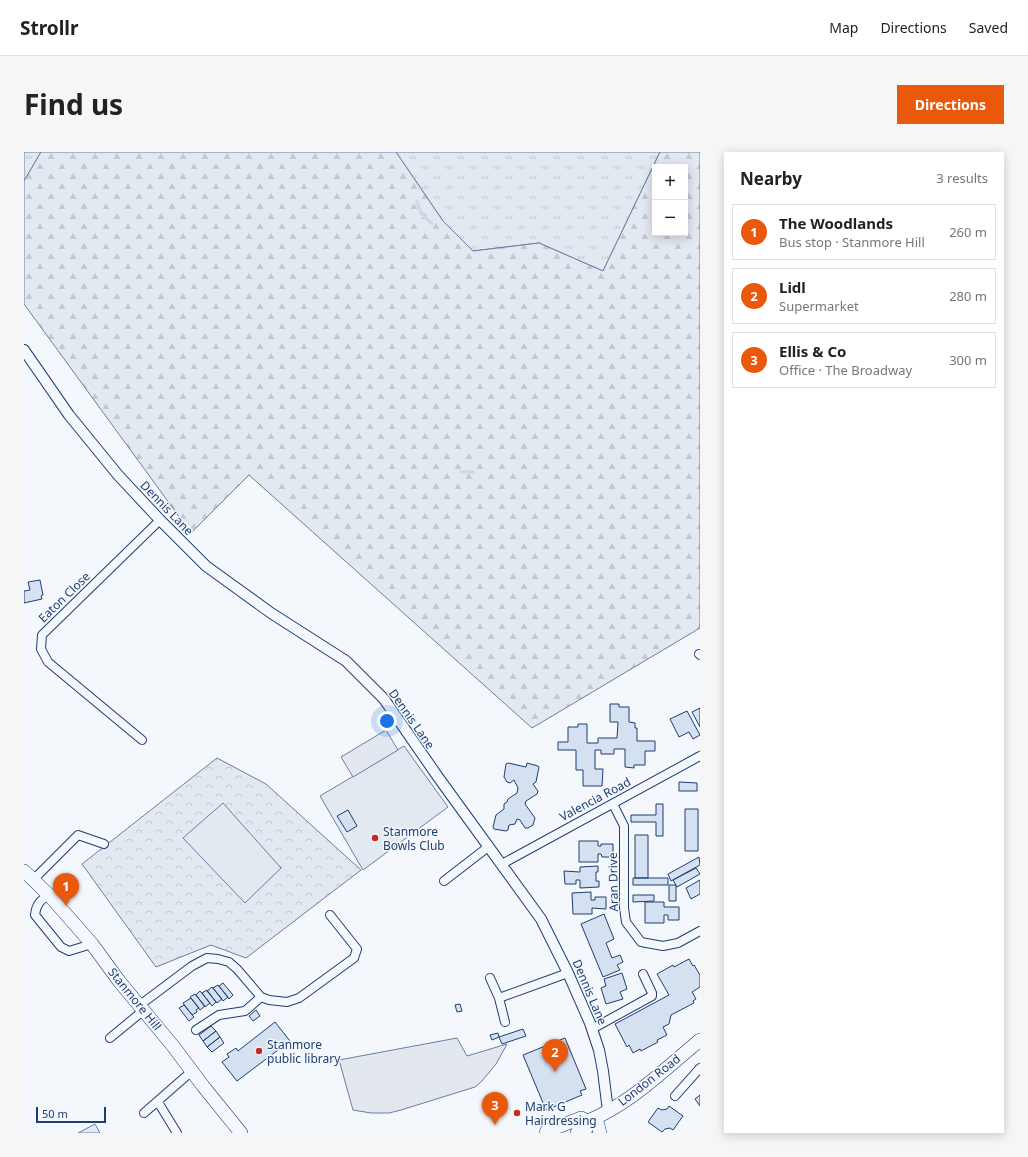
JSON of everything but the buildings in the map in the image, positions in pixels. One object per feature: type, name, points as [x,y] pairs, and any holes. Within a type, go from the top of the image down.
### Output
[{"type":"main road","name":"Stanmore Hill","points":[[24,871],[50,895],[92,944],[119,981],[142,1007],[241,1133]]},
{"type":"main road","name":"London Road","points":[[592,1120],[644,1087],[700,1040]]},
{"type":"main road","points":[[546,1133],[547,1131],[581,1118],[592,1120],[600,1133]]},
{"type":"main road","points":[[577,1133],[586,1129],[592,1120]]},
{"type":"street","name":"Dennis Lane","points":[[24,350],[69,415],[118,475],[206,566],[271,613],[346,660],[384,699],[438,777],[541,919],[568,973],[592,1029],[599,1050],[608,1111]]},
{"type":"street","name":"Eaton Close","points":[[142,740],[48,662],[41,649],[42,635],[160,520]]},
{"type":"street","name":"Valencia Road","points":[[502,864],[700,756]]},
{"type":"street","name":"Aran Drive","points":[[613,804],[624,826],[624,908],[626,922],[641,942],[663,946],[678,943],[700,931]]},
{"type":"street","points":[[34,879],[78,835],[104,844]]},
{"type":"street","points":[[444,881],[488,847]]},
{"type":"street","points":[[50,895],[41,900],[36,908],[35,915],[61,947],[68,951],[92,944]]},
{"type":"street","points":[[110,1038],[142,1007],[192,966],[208,958],[229,962],[261,997],[268,1000],[287,1002],[299,998],[354,958],[357,949],[330,915]]},
{"type":"street","points":[[499,998],[568,973]]},
{"type":"street","points":[[592,1029],[652,996],[643,974]]},
{"type":"street","points":[[490,978],[499,998],[505,1022]]},
{"type":"street","points":[[196,1030],[219,1015],[245,1011],[261,997]]},
{"type":"street","points":[[675,1096],[700,1068]]},
{"type":"street","points":[[144,1114],[192,1072]]},
{"type":"street","points":[[158,1102],[177,1133]]},
{"type":"green space","points":[[24,152],[41,152],[24,181]]},
{"type":"green space","points":[[41,152],[396,152],[443,221],[473,251],[539,243],[603,271],[652,169],[652,236],[688,236],[688,164],[654,164],[660,152],[700,152],[700,628],[532,728],[249,475],[191,533],[24,304],[24,181]]},
{"type":"green space","points":[[396,152],[660,152],[654,164],[652,164],[652,169],[603,271],[539,243],[473,251],[443,221]]},
{"type":"green space","name":"Stanmore Bowls Club","points":[[404,746],[448,807],[363,870],[320,796]]},
{"type":"green space","points":[[217,758],[266,784],[361,870],[246,958],[211,945],[156,967],[82,864]]},
{"type":"green space","points":[[223,803],[281,868],[245,903],[183,838]]},
{"type":"green space","points":[[95,1124],[100,1133],[78,1133]]},
{"type":"shaded area","points":[[386,730],[398,750],[353,777],[341,757]]},
{"type":"shaded area","points":[[457,1038],[467,1056],[507,1044],[496,1064],[475,1087],[389,1113],[371,1113],[353,1110],[339,1060]]},
{"type":"waterway","points":[[417,201],[421,213],[432,224]]},
{"type":"waterway","points":[[461,472],[473,472]]},
{"type":"place","name":"Stanmore Bowls Club","points":[[375,838]]},
{"type":"place","name":"The Woodlands","points":[[66,906]]},
{"type":"place","name":"Stanmore public library","points":[[259,1051]]},
{"type":"place","name":"Lidl","points":[[555,1072]]},
{"type":"place","name":"Mark G Hairdressing","points":[[517,1113]]},
{"type":"place","name":"Ellis & Co","points":[[495,1125]]}]
